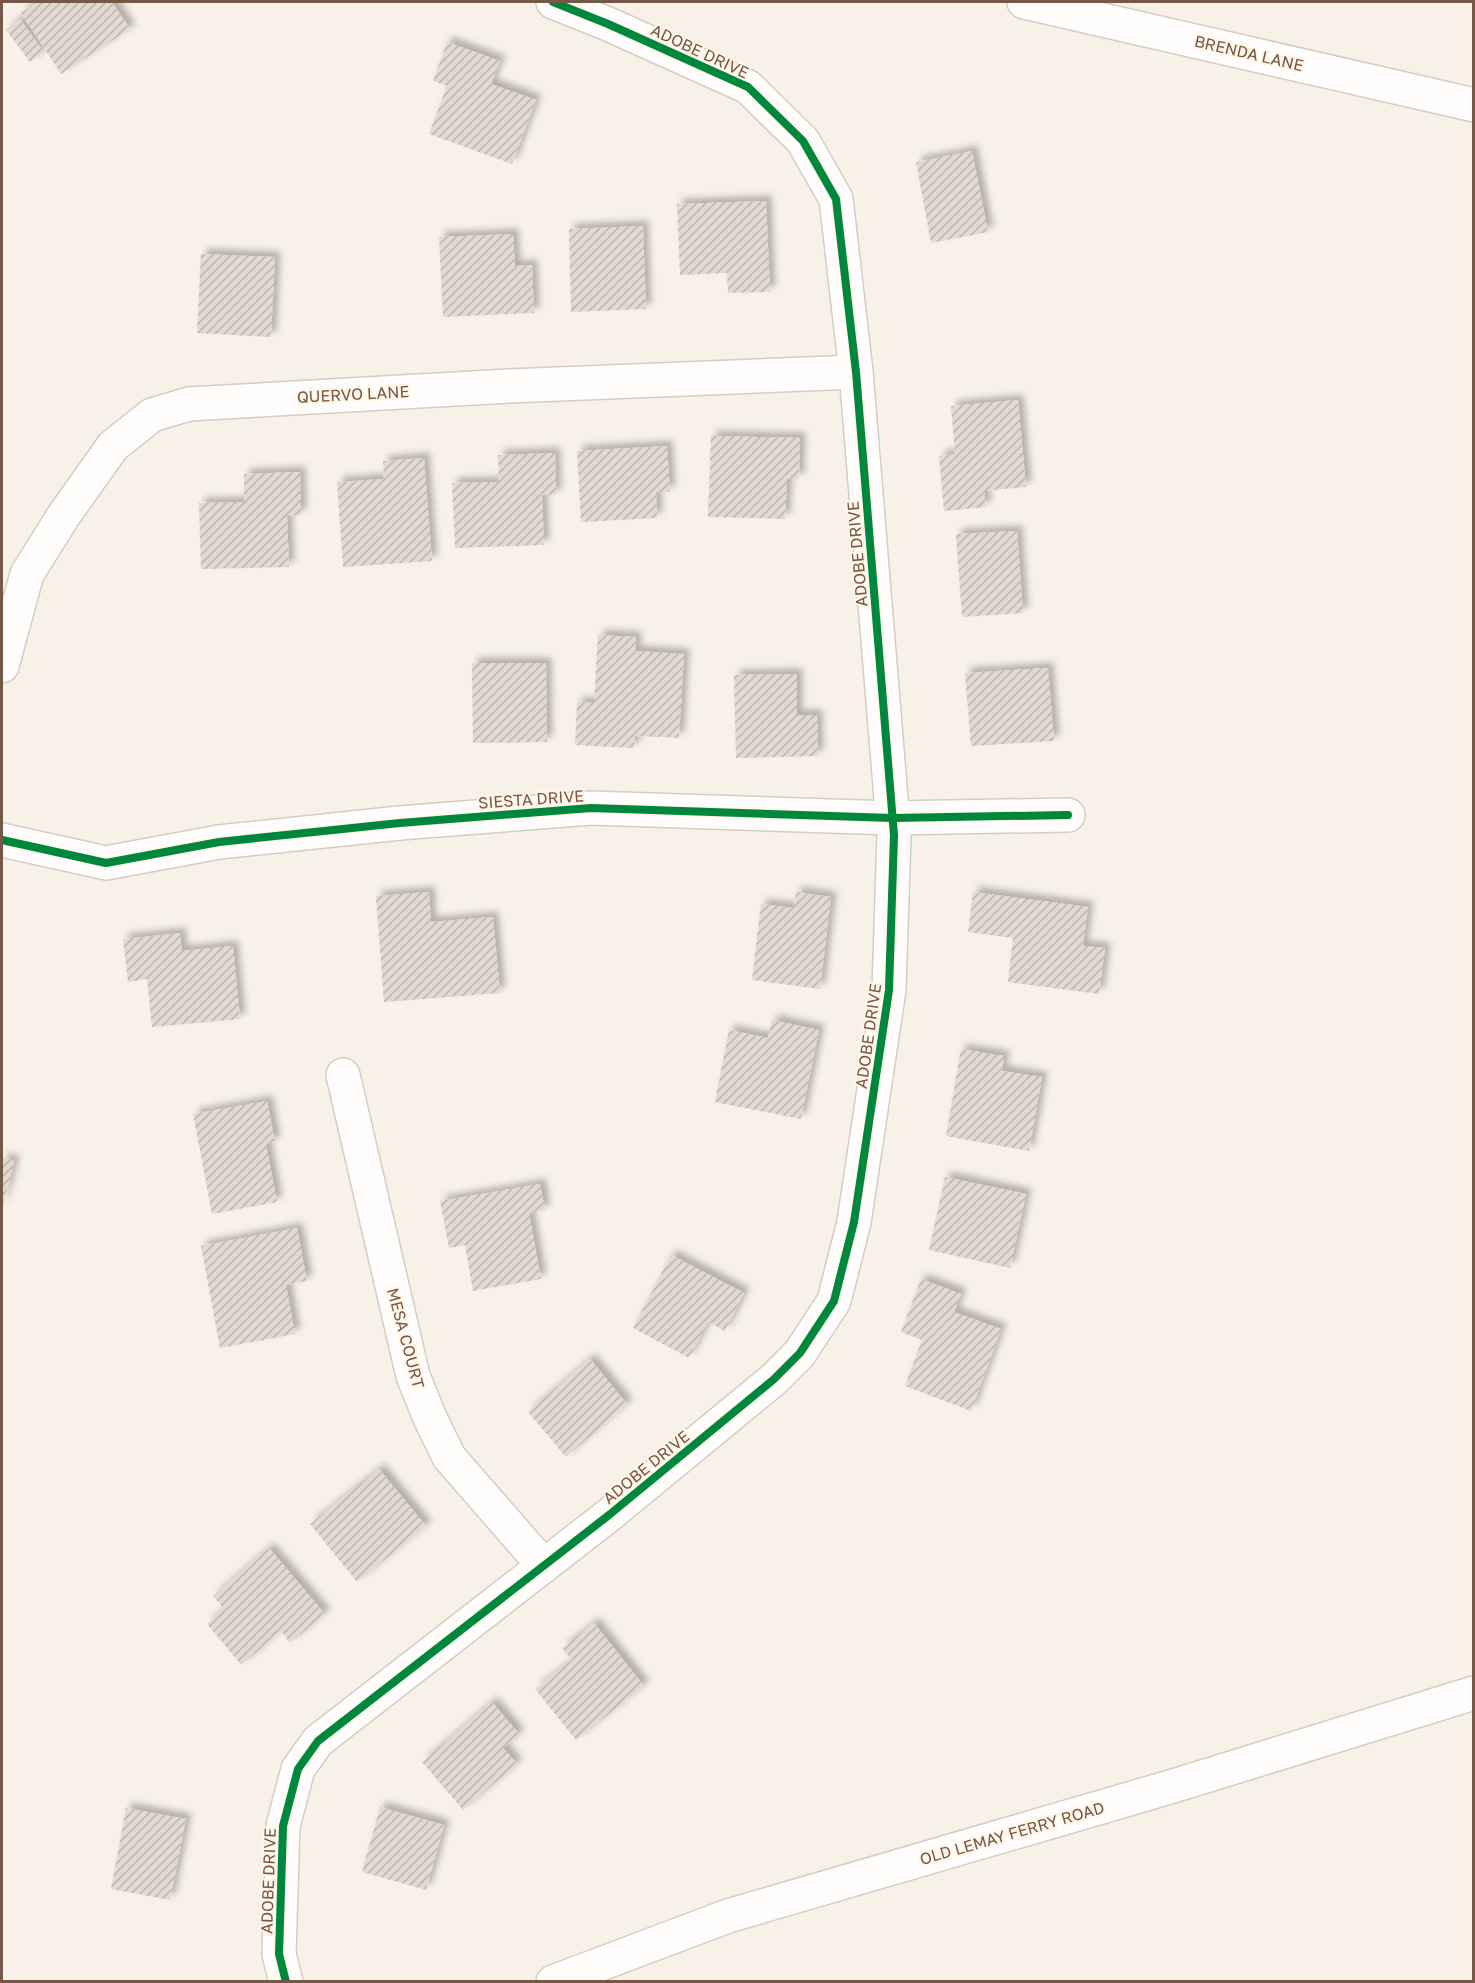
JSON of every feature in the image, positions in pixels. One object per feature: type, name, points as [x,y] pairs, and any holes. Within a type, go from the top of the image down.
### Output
[{"type":"street","name":"ADOBE DRIVE","points":[[286,1982],[279,1954],[282,1826],[298,1769],[318,1741],[609,1515],[773,1380],[800,1353],[834,1302],[854,1222],[889,990],[894,835],[856,372],[836,199],[804,141],[748,87],[608,24],[553,2]]},
{"type":"street","name":"BRENDA LANE","points":[[1024,2],[1473,105]]},
{"type":"street","name":"QUERVO LANE","points":[[2,666],[27,574],[64,515],[113,446],[152,415],[189,404],[508,386],[856,372]]},
{"type":"street","name":"SIESTA DRIVE","points":[[2,840],[106,863],[219,842],[400,823],[591,808],[892,818],[1068,815]]},
{"type":"street","name":"MESA COURT","points":[[343,1075],[413,1376],[430,1418],[449,1456],[544,1566]]},
{"type":"street","name":"OLD LEMAY FERRY ROAD","points":[[553,1982],[728,1916],[1170,1787],[1473,1693]]},
{"type":"building","points":[[38,2],[112,2],[130,29],[61,74],[21,13]]},
{"type":"building","points":[[20,19],[44,52],[30,62],[6,30]]},
{"type":"building","points":[[447,42],[500,61],[491,84],[536,100],[512,164],[429,134],[447,86],[433,81]]},
{"type":"building","points":[[972,151],[988,232],[931,243],[916,162]]},
{"type":"building","points":[[766,201],[770,292],[728,293],[727,273],[680,275],[677,204]]},
{"type":"building","points":[[643,226],[646,309],[571,312],[569,229]]},
{"type":"building","points":[[513,234],[515,266],[532,265],[534,313],[443,317],[439,237]]},
{"type":"building","points":[[201,254],[275,257],[271,337],[197,333]]},
{"type":"building","points":[[1018,400],[1026,487],[984,491],[986,507],[944,511],[939,456],[955,454],[951,406]]},
{"type":"building","points":[[711,436],[800,438],[799,479],[787,479],[785,519],[708,517]]},
{"type":"building","points":[[667,446],[670,492],[656,492],[657,518],[581,522],[577,451]]},
{"type":"building","points":[[555,453],[556,495],[542,495],[544,545],[455,548],[452,483],[499,482],[498,455]]},
{"type":"building","points":[[424,458],[432,561],[343,567],[337,482],[384,479],[383,461]]},
{"type":"building","points":[[300,472],[301,515],[287,516],[289,567],[201,569],[199,503],[244,502],[244,474]]},
{"type":"building","points":[[1017,531],[1023,613],[962,617],[956,534]]},
{"type":"building","points":[[598,635],[636,637],[635,651],[684,654],[679,738],[635,736],[634,748],[575,745],[577,702],[594,703]]},
{"type":"building","points":[[472,663],[546,663],[547,742],[473,743]]},
{"type":"building","points":[[1048,668],[1054,741],[971,746],[965,673]]},
{"type":"building","points":[[797,674],[797,715],[817,715],[818,756],[736,758],[734,675]]},
{"type":"building","points":[[429,892],[431,922],[493,917],[500,993],[384,1002],[376,896]]},
{"type":"building","points":[[796,892],[831,897],[820,989],[752,980],[761,904],[794,908]]},
{"type":"building","points":[[973,892],[1088,907],[1083,946],[1105,948],[1099,994],[1008,982],[1013,938],[968,932]]},
{"type":"building","points":[[180,933],[182,951],[233,946],[240,1019],[152,1027],[147,979],[128,982],[123,939]]},
{"type":"building","points":[[772,1020],[819,1030],[801,1119],[715,1102],[729,1030],[768,1038]]},
{"type":"building","points":[[961,1049],[1004,1056],[1002,1071],[1042,1077],[1029,1151],[946,1136]]},
{"type":"building","points":[[267,1101],[275,1142],[266,1144],[277,1202],[212,1214],[193,1114]]},
{"type":"building","points":[[2,1158],[14,1161],[2,1209]]},
{"type":"building","points":[[945,1177],[1026,1194],[1010,1268],[929,1250]]},
{"type":"building","points":[[540,1184],[545,1210],[529,1213],[541,1279],[473,1291],[465,1245],[449,1248],[440,1201]]},
{"type":"building","points":[[297,1228],[307,1281],[286,1285],[295,1334],[220,1348],[201,1246]]},
{"type":"building","points":[[671,1255],[744,1293],[725,1331],[708,1322],[689,1358],[633,1328]]},
{"type":"building","points":[[921,1279],[961,1294],[954,1312],[1001,1329],[971,1411],[905,1386],[922,1340],[901,1332]]},
{"type":"building","points":[[590,1359],[627,1404],[566,1457],[528,1412]]},
{"type":"building","points":[[379,1469],[426,1526],[357,1582],[310,1524]]},
{"type":"building","points":[[269,1548],[325,1614],[290,1643],[281,1631],[241,1665],[207,1624],[224,1609],[213,1596]]},
{"type":"building","points":[[594,1623],[644,1686],[576,1740],[535,1689],[572,1660],[562,1648]]},
{"type":"building","points":[[492,1702],[519,1734],[503,1748],[517,1764],[463,1810],[422,1762]]},
{"type":"building","points":[[380,1807],[444,1825],[426,1890],[362,1872]]},
{"type":"building","points":[[126,1808],[186,1819],[170,1900],[111,1889]]},
{"type":"cycle path","points":[[286,1982],[279,1954],[283,1826],[298,1769],[318,1741],[609,1515],[773,1380],[800,1353],[834,1301],[854,1222],[889,990],[894,835],[856,372],[836,199],[803,141],[748,87],[608,24],[553,2]]},
{"type":"cycle path","points":[[2,840],[106,863],[219,842],[400,823],[591,808],[892,818],[1068,815]]}]
